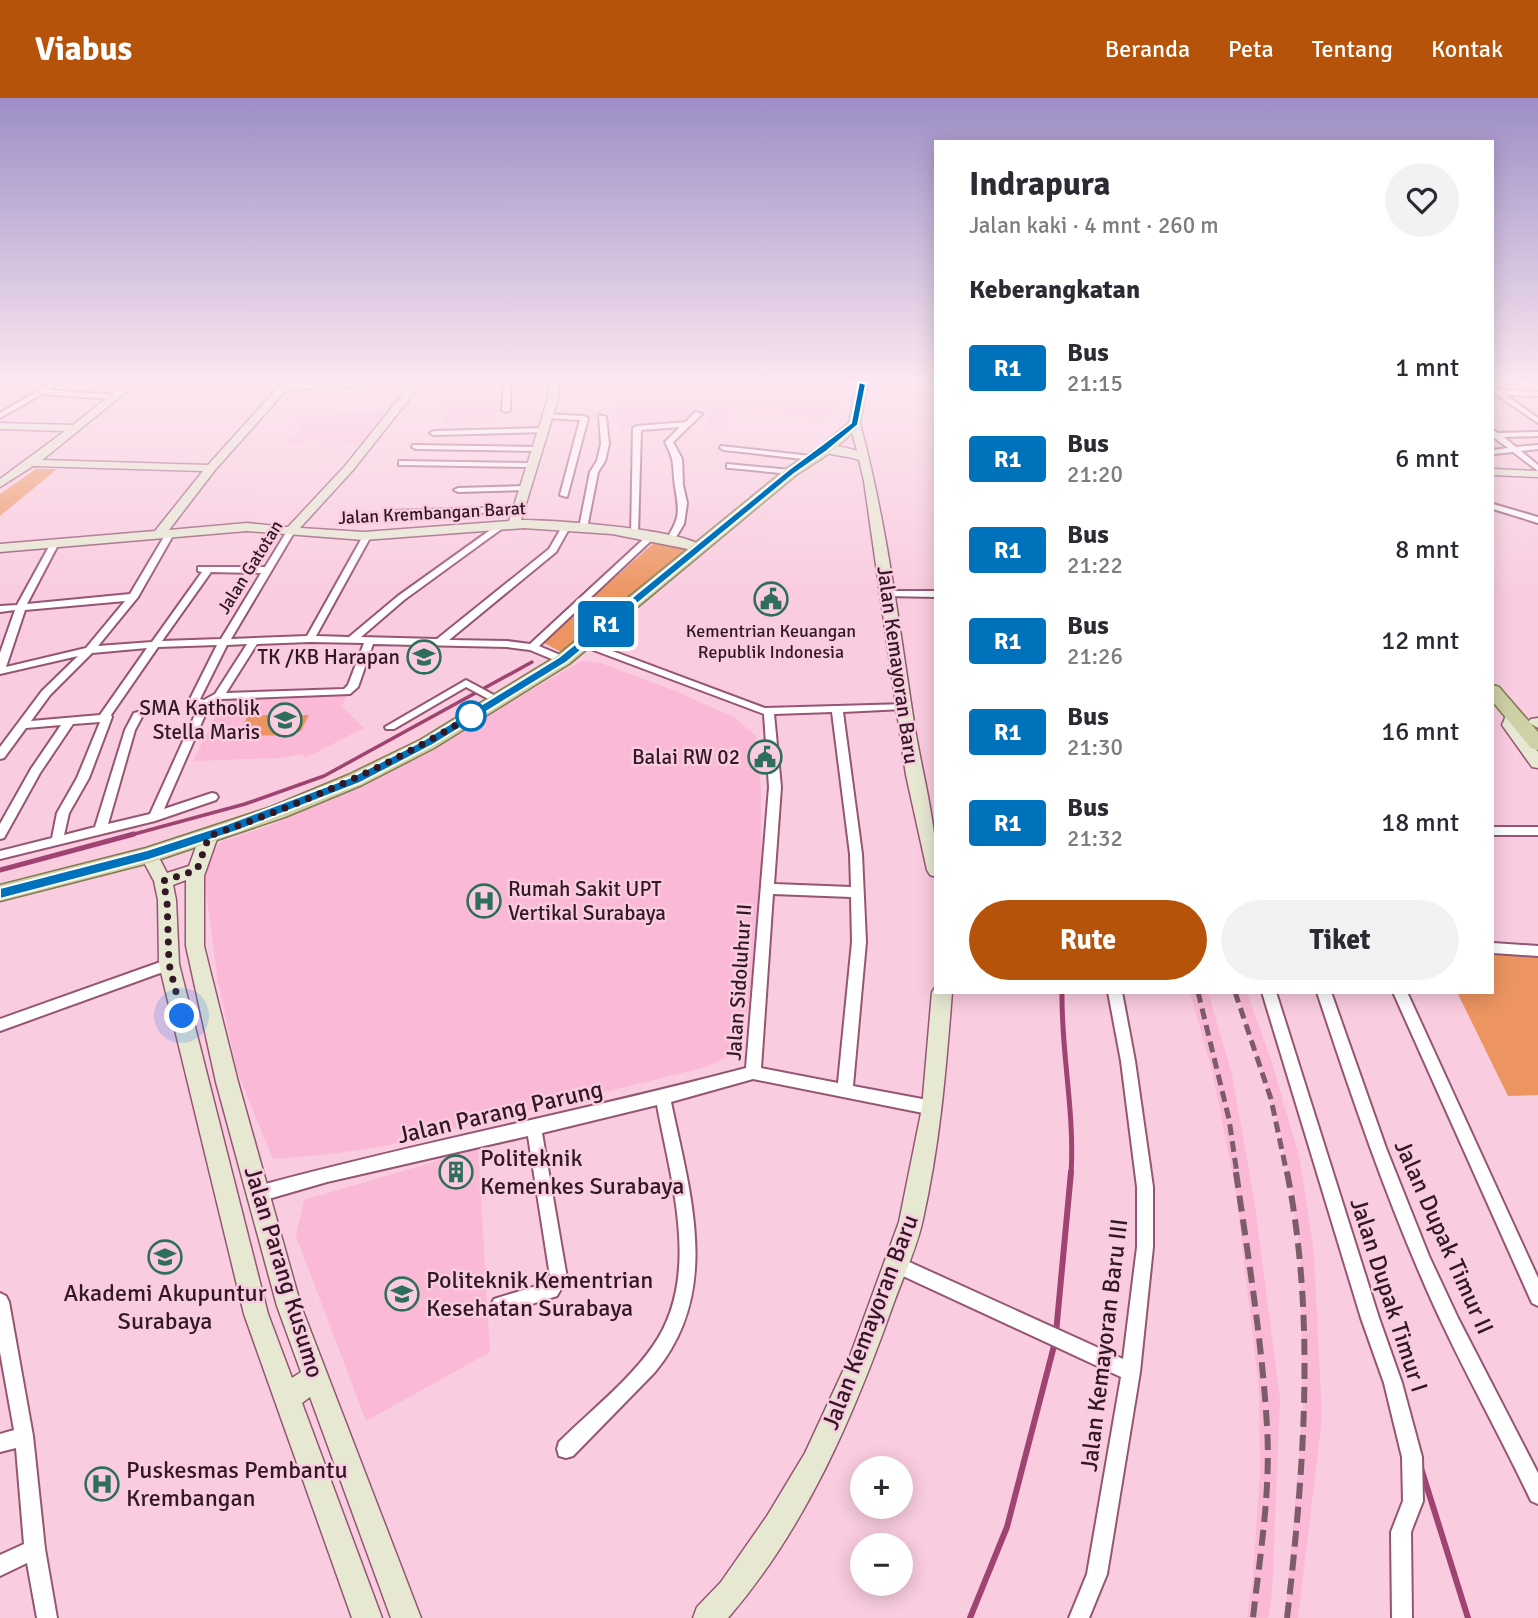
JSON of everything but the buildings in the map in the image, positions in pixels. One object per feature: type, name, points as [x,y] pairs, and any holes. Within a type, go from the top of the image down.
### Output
[{"type":"main road","points":[[0,893],[149,855],[209,836],[355,780],[427,744],[489,695],[563,660],[698,547],[791,472],[817,455]]},
{"type":"main road","points":[[1494,674],[1538,723]]},
{"type":"main road","points":[[1494,692],[1538,744]]},
{"type":"street","points":[[0,484],[42,455]]},
{"type":"street","points":[[0,755],[46,693],[89,650],[133,597],[152,568],[165,532],[223,455]]},
{"type":"street","name":"Jalan Gatotan","points":[[225,641],[291,531],[359,455]]},
{"type":"street","points":[[353,639],[401,598],[509,525],[518,509],[534,455]]},
{"type":"street","points":[[564,495],[574,455]]},
{"type":"street","points":[[583,528],[594,472],[602,455]]},
{"type":"street","points":[[634,534],[637,455]]},
{"type":"street","points":[[670,540],[680,524],[683,503],[676,455]]},
{"type":"street","points":[[856,455],[866,459]]},
{"type":"street","name":"Jalan Kemayoran Baru","points":[[865,455],[914,775],[934,861]]},
{"type":"street","points":[[1519,455],[1538,469]]},
{"type":"street","points":[[32,463],[211,468]]},
{"type":"street","points":[[402,463],[530,465]]},
{"type":"street","points":[[730,467],[791,472]]},
{"type":"street","points":[[1494,472],[1538,474]]},
{"type":"street","points":[[458,490],[524,488]]},
{"type":"street","points":[[1494,506],[1538,520]]},
{"type":"street","points":[[391,514],[518,509]]},
{"type":"street","name":"Jalan Krembangan Barat","points":[[1,548],[247,527],[317,535],[367,536],[509,525],[583,528],[634,534],[698,547]]},
{"type":"street","points":[[440,642],[553,550],[566,527]]},
{"type":"street","points":[[310,639],[367,536]]},
{"type":"street","points":[[533,647],[651,537]]},
{"type":"street","points":[[0,669],[21,606],[55,543]]},
{"type":"street","points":[[57,841],[63,813],[83,778],[105,717],[157,645],[204,569],[267,570]]},
{"type":"street","points":[[888,594],[934,594]]},
{"type":"street","points":[[0,609],[133,597]]},
{"type":"street","points":[[0,669],[89,650],[225,641],[310,639],[370,639],[533,647],[563,660]]},
{"type":"street","points":[[219,696],[346,692],[353,687],[370,639]]},
{"type":"street","points":[[155,817],[203,707],[219,696],[255,640]]},
{"type":"street","points":[[203,707],[194,701],[225,641]]},
{"type":"street","points":[[583,643],[769,712],[903,706]]},
{"type":"street","points":[[390,727],[465,683],[489,695]]},
{"type":"street","points":[[838,709],[856,854],[859,942],[845,1091]]},
{"type":"street","name":"Jalan Sidoluhur II","points":[[769,712],[775,787],[753,1073],[933,1108]]},
{"type":"street","points":[[1513,713],[1510,725],[1538,763]]},
{"type":"street","points":[[100,830],[130,730],[138,715]]},
{"type":"street","points":[[21,725],[105,717]]},
{"type":"street","points":[[0,835],[35,772],[70,720]]},
{"type":"street","points":[[0,855],[155,817],[212,797]]},
{"type":"street","points":[[1494,831],[1538,831]]},
{"type":"street","name":"Jalan Parang Kusumo","points":[[209,836],[197,870],[195,946],[228,1082],[289,1306],[406,1618]]},
{"type":"street","name":"Jalan Parang Kusumo","points":[[149,855],[163,881],[167,900],[169,964],[256,1314],[367,1618]]},
{"type":"street","points":[[163,881],[197,870]]},
{"type":"street","points":[[767,889],[857,891]]},
{"type":"street","points":[[1494,948],[1538,951]]},
{"type":"street","points":[[0,1038],[0,1025],[169,964]]},
{"type":"street","name":"Jalan Kemayoran Baru","points":[[708,1618],[777,1526],[815,1463],[861,1360],[911,1222],[933,1108],[942,994]]},
{"type":"street","name":"Jalan Kemayoran Baru III","points":[[1079,1618],[1097,1574],[1131,1372],[1145,1247],[1145,1187],[1128,1061],[1115,994]]},
{"type":"street","name":"Jalan Dupak Timur I","points":[[1270,994],[1370,1318],[1393,1383],[1412,1457],[1413,1501],[1401,1532],[1402,1618]]},
{"type":"street","name":"Jalan Dupak Timur II","points":[[1325,994],[1403,1217],[1441,1302],[1505,1424],[1538,1494]]},
{"type":"street","points":[[1401,994],[1538,1297]]},
{"type":"street","name":"Jalan Parang Parung","points":[[258,1194],[663,1098],[753,1073]]},
{"type":"street","points":[[201,1093],[228,1082]]},
{"type":"street","points":[[566,1449],[661,1351],[687,1292],[686,1231],[663,1098]]},
{"type":"street","points":[[500,1305],[551,1290],[559,1278],[534,1128]]},
{"type":"street","points":[[895,1264],[1131,1372]]},
{"type":"street","points":[[0,1302],[24,1436],[35,1549],[47,1618]]},
{"type":"street","points":[[285,1399],[316,1377]]},
{"type":"street","points":[[0,1443],[24,1436]]},
{"type":"street","points":[[0,1566],[35,1549]]},
{"type":"shaded area","points":[[36,469],[57,469],[0,516],[0,494]]},
{"type":"shaded area","points":[[655,542],[688,549],[563,653],[542,642]]},
{"type":"shaded area","name":"Rumah Sakit UPT Vertikal Surabaya","points":[[582,661],[601,663],[678,692],[735,718],[756,736],[761,790],[761,888],[748,1010],[737,1053],[702,1068],[389,1145],[273,1159],[237,1071],[218,982],[204,876],[205,857],[222,841],[269,826],[352,788]]},
{"type":"shaded area","name":"SMA Katholik Stella Maris","points":[[348,693],[342,707],[364,728],[305,758],[302,754],[278,758],[193,761],[226,696]]},
{"type":"shaded area","points":[[248,715],[309,715],[301,731],[291,735],[238,736]]},
{"type":"shaded area","points":[[1494,953],[1538,956],[1538,1095],[1508,1096],[1458,994],[1494,994]]},
{"type":"shaded area","points":[[1191,994],[1209,994],[1232,1075],[1254,1199],[1280,1399],[1272,1594],[1268,1618],[1247,1618],[1253,1577],[1260,1472],[1259,1390],[1236,1192],[1213,1074]]},
{"type":"shaded area","points":[[1237,994],[1248,994],[1272,1063],[1300,1160],[1314,1254],[1322,1418],[1298,1618],[1285,1618],[1303,1409],[1300,1250],[1279,1127]]},
{"type":"shaded area","name":"Politeknik Kementrian Kesehatan Surabaya","points":[[478,1149],[490,1352],[366,1421],[296,1236],[304,1200]]},
{"type":"waterway","points":[[127,836],[245,804],[324,776],[532,662]]},
{"type":"waterway","points":[[0,870],[134,834]]},
{"type":"waterway","points":[[1062,994],[1071,1128],[1071,1174]]},
{"type":"waterway","points":[[1056,1333],[1071,1172]]},
{"type":"waterway","points":[[970,1618],[1007,1527],[1055,1342]]},
{"type":"waterway","points":[[1420,1465],[1468,1618]]},
{"type":"railway","points":[[1198,994],[1229,1119],[1237,1174]]},
{"type":"railway","points":[[1236,994],[1271,1099],[1287,1174]]},
{"type":"railway","points":[[1236,1172],[1258,1330],[1268,1450],[1262,1546],[1253,1618]]},
{"type":"railway","points":[[1287,1172],[1302,1283],[1304,1339],[1302,1451],[1287,1618]]},
{"type":"bus line","name":"R1","points":[[0,893],[149,855],[278,812],[355,780],[427,744],[563,660],[698,547],[791,472],[817,455]]},
{"type":"place","name":"Kementrian Keuangan Republik Indonesia","points":[[771,599]]},
{"type":"place","name":"TK /KB Harapan","points":[[424,657]]},
{"type":"place","name":"SMA Katholik Stella Maris","points":[[285,720]]},
{"type":"place","name":"Balai RW 02","points":[[765,757]]},
{"type":"place","name":"Rumah Sakit UPT Vertikal Surabaya","points":[[484,901]]},
{"type":"place","name":"Politeknik Kemenkes Surabaya","points":[[456,1172]]},
{"type":"place","name":"Akademi Akupuntur Surabaya","points":[[165,1257]]},
{"type":"place","name":"Politeknik Kementrian Kesehatan Surabaya","points":[[402,1294]]},
{"type":"place","name":"Puskesmas Pembantu Krembangan","points":[[102,1484]]},
{"type":"route","points":[[182,1016],[169,964],[167,900],[163,881],[197,870],[209,836],[278,812],[355,780],[427,744],[474,714],[471,716]]}]
